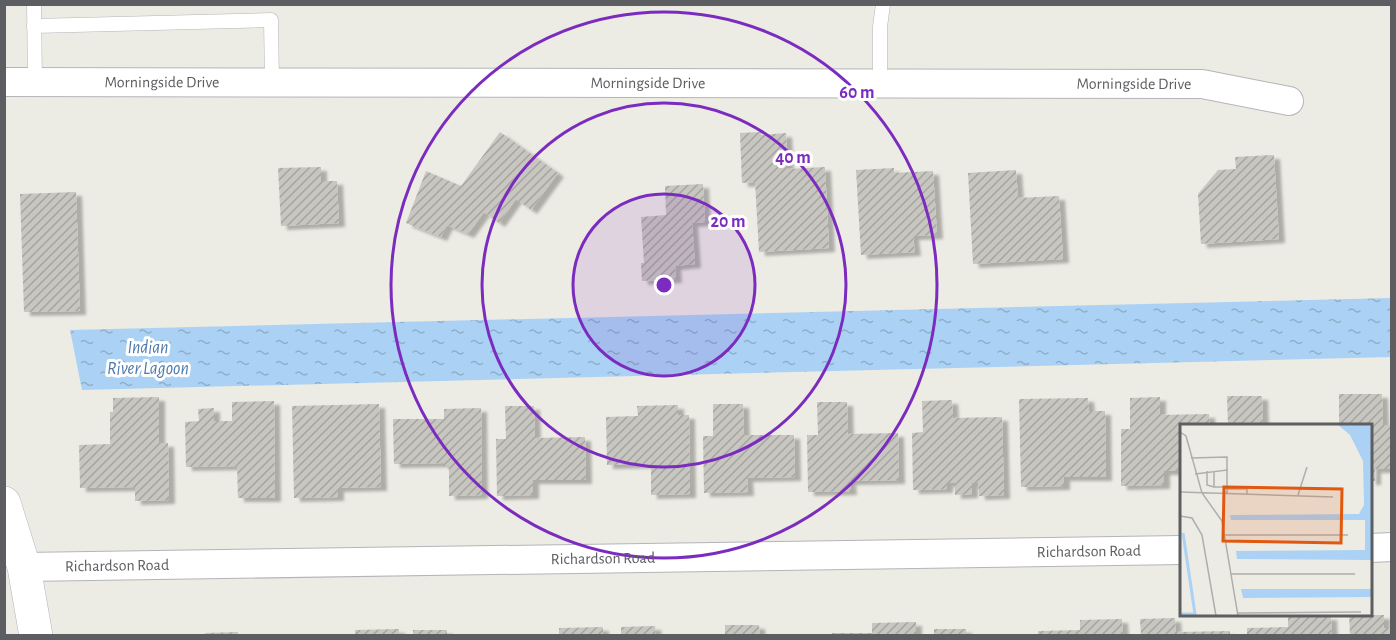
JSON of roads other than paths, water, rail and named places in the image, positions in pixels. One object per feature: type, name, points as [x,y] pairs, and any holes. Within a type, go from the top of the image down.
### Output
[{"type":"street","name":"Morningside Drive","points":[[4,82],[1202,84],[1289,101]]},
{"type":"street","points":[[4,503],[24,567],[36,636]]},
{"type":"street","points":[[1372,548],[1392,547]]},
{"type":"street","name":"Richardson Road","points":[[24,567],[1180,550]]},
{"type":"lane","points":[[34,4],[35,82]]},
{"type":"lane","points":[[880,83],[882,4]]},
{"type":"lane","points":[[34,26],[270,20],[272,82]]},
{"type":"water","name":"Indian River Lagoon","points":[[1391,298],[1391,357],[82,390],[70,330]]}]
